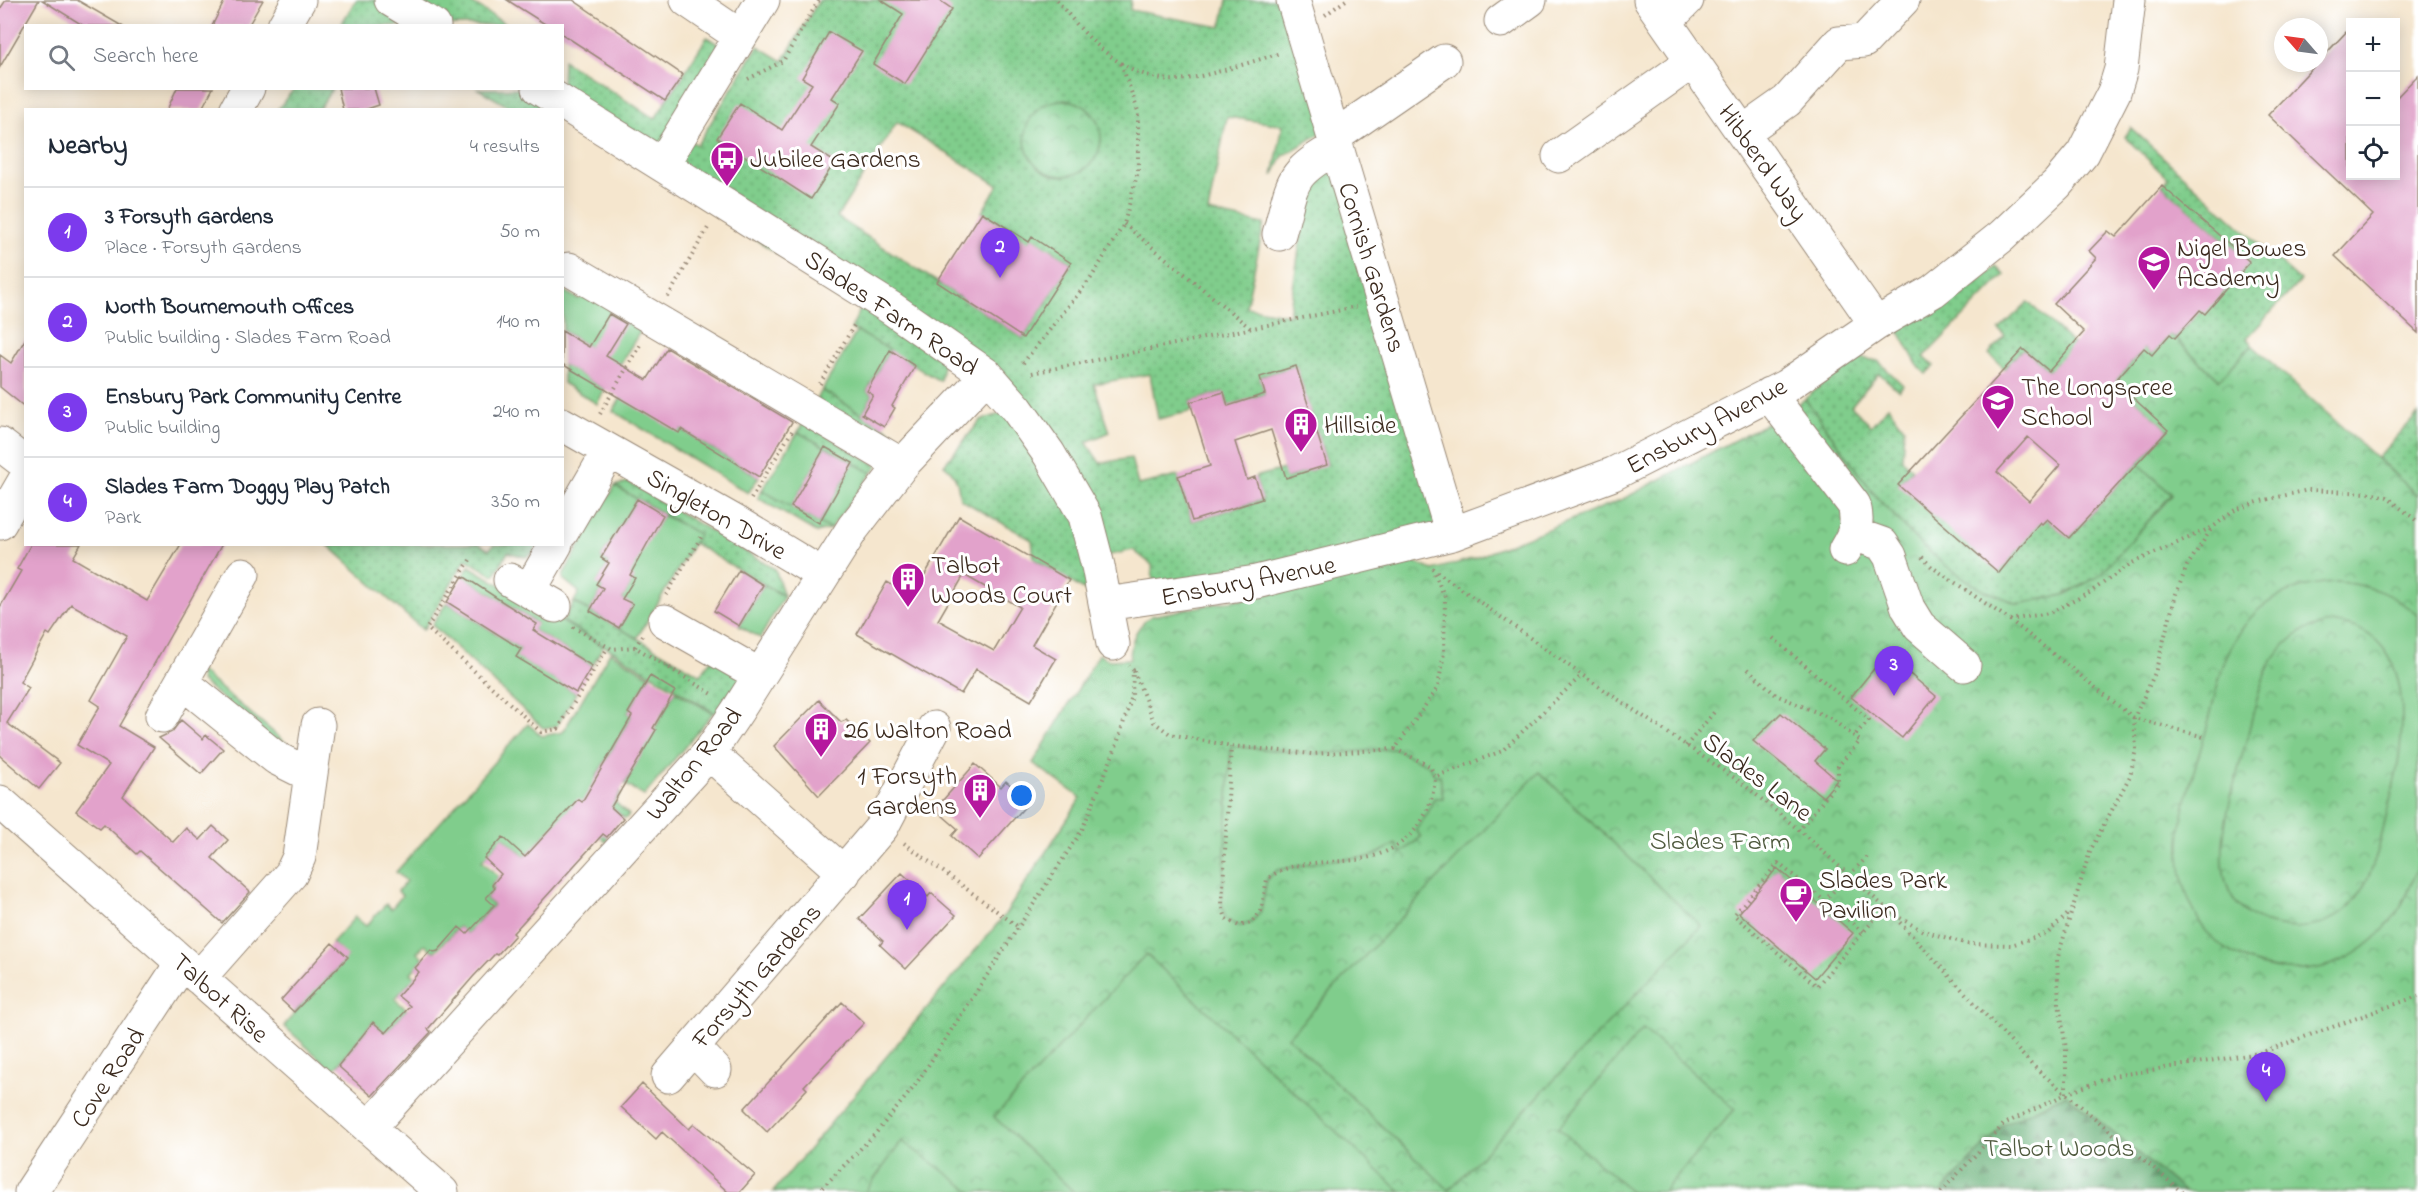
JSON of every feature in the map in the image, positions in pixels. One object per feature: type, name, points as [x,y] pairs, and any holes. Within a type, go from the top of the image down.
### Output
[{"type":"street","points":[[285,24],[299,0]]},
{"type":"street","points":[[391,0],[431,24]]},
{"type":"street","points":[[687,0],[740,36]]},
{"type":"street","points":[[663,164],[763,0]]},
{"type":"street","name":"Cornish Gardens","points":[[1293,0],[1452,534]]},
{"type":"street","points":[[1501,21],[1530,0]]},
{"type":"street","points":[[1743,132],[1787,100],[1839,43],[1864,41],[1903,0]]},
{"type":"street","name":"Ensbury Avenue","points":[[1106,604],[1427,557],[1452,534],[1613,474],[1786,386],[1876,324],[1933,291],[2002,236],[2057,184],[2084,153],[2114,92],[2121,69],[2129,0]]},
{"type":"street","name":"Hibberd Way","points":[[1667,7],[1693,61],[1876,324]]},
{"type":"street","points":[[1279,234],[1295,177],[1307,164],[1444,61]]},
{"type":"street","points":[[1559,156],[1693,61]]},
{"type":"street","points":[[237,108],[247,90]]},
{"type":"street","name":"Slades Farm Road","points":[[551,100],[663,164],[909,320],[987,375],[1017,410],[1049,454],[1085,516],[1113,644]]},
{"type":"street","points":[[569,269],[902,465]]},
{"type":"street","name":"Walton Road","points":[[369,1128],[709,753],[853,528],[902,465],[987,375]]},
{"type":"street","points":[[1769,394],[1854,505],[1858,520],[1850,542],[1882,544],[1890,556],[1908,608],[1919,626],[1964,665]]},
{"type":"street","name":"Singleton Drive","points":[[564,425],[824,575]]},
{"type":"street","points":[[564,529],[609,451]]},
{"type":"street","points":[[0,523],[24,481]]},
{"type":"street","points":[[531,592],[555,546]]},
{"type":"street","points":[[162,716],[243,574]]},
{"type":"street","points":[[659,616],[760,675]]},
{"type":"street","points":[[182,682],[276,758],[310,775]]},
{"type":"street","name":"Cove Road","points":[[31,1192],[191,970],[291,874],[299,857],[318,725]]},
{"type":"street","name":"Forsyth Gardens","points":[[668,1076],[882,827],[934,728]]},
{"type":"street","points":[[709,753],[844,873]]},
{"type":"street","name":"Talbot Rise","points":[[0,802],[442,1192]]},
{"type":"street","points":[[693,1047],[715,1070]]},
{"type":"path","points":[[742,82],[783,61],[819,0]]},
{"type":"path","points":[[1057,0],[1076,25],[1106,54],[1135,72],[1171,80],[1223,70],[1306,45]]},
{"type":"path","points":[[1023,363],[1091,278],[1124,224],[1138,171],[1138,111],[1121,63]]},
{"type":"path","points":[[1124,224],[1250,328]]},
{"type":"path","points":[[1032,373],[1383,302]]},
{"type":"path","points":[[2010,620],[2049,613],[2089,592],[2132,563],[2213,527],[2235,510],[2261,501],[2308,490],[2369,493],[2387,497],[2418,522]]},
{"type":"path","points":[[635,647],[659,616],[716,511]]},
{"type":"path","points":[[2066,1094],[2066,1049],[2059,1002],[2057,960],[2090,851],[2130,776],[2136,749],[2134,718],[2155,673],[2187,566],[2213,527]]},
{"type":"path","points":[[1915,550],[1932,567],[2010,620],[2134,718],[2204,737]]},
{"type":"path","points":[[1395,749],[1438,687],[1443,653],[1445,597],[1427,557]]},
{"type":"path","name":"Slades Lane","points":[[1427,557],[1582,675],[1742,783],[1799,830],[1891,913],[2032,1065],[2182,1192]]},
{"type":"path","points":[[470,560],[427,628],[541,732],[558,729],[608,647]]},
{"type":"path","points":[[531,592],[557,616],[608,647],[612,649],[635,647],[738,710]]},
{"type":"path","points":[[1773,638],[1870,719],[1855,736]]},
{"type":"path","points":[[1113,644],[1122,659],[1133,670],[1154,722],[1170,734],[1231,746],[1312,754],[1395,749],[1430,766],[1435,777],[1434,798],[1428,813],[1416,830],[1397,844],[1371,857],[1329,860],[1278,870],[1267,879],[1261,911],[1251,923],[1239,926],[1226,919],[1222,903],[1231,746]]},
{"type":"path","points":[[1748,669],[1776,695],[1830,718],[1860,741],[1838,766],[1838,782],[1799,830]]},
{"type":"path","points":[[818,1192],[875,1134],[914,1087],[1017,926],[1082,830],[1096,800],[1132,696],[1133,670]]},
{"type":"path","points":[[1435,777],[1502,751],[1582,675]]},
{"type":"path","points":[[1686,746],[1715,711]]},
{"type":"path","points":[[882,827],[1017,926]]},
{"type":"path","points":[[1820,905],[1867,857]]},
{"type":"path","points":[[1863,932],[1778,863],[1734,915],[1817,986],[1885,907]]},
{"type":"path","points":[[1891,913],[1923,931],[1968,944],[2011,945],[2048,933],[2070,912]]},
{"type":"path","points":[[1941,1192],[2004,1124],[2066,1094],[2113,1076],[2260,1053],[2391,1008],[2418,996]]},
{"type":"green space","points":[[356,0],[467,0],[505,24],[341,24]]},
{"type":"green space","points":[[819,0],[1131,0],[1130,10],[1221,27],[1227,0],[1293,0],[1331,127],[1283,156],[1273,176],[1283,125],[1227,117],[1208,212],[1264,224],[1246,307],[1289,315],[1311,171],[1339,154],[1452,534],[1154,598],[1152,565],[1133,550],[1096,558],[1106,604],[1034,559],[1032,540],[960,499],[956,480],[952,472],[944,465],[981,420],[1017,409],[564,115],[564,108],[511,108],[480,90],[564,90],[564,61],[655,119],[707,37],[730,52],[680,135],[697,145],[758,46],[783,61]],"holes":[[[897,122],[998,185],[982,212],[1008,229],[1008,274],[1032,237],[1071,263],[1023,338],[837,217]],[[1296,366],[1327,464],[1287,478],[1284,469],[1255,477],[1262,500],[1192,521],[1178,476],[1138,485],[1131,458],[1100,463],[1086,442],[1110,432],[1094,384],[1150,374],[1158,419],[1193,411],[1190,402],[1223,392],[1228,406],[1265,394],[1260,377]]]},
{"type":"green space","points":[[293,90],[331,90],[320,108],[279,108]]},
{"type":"green space","points":[[1063,100],[1078,103],[1090,111],[1098,123],[1101,138],[1098,153],[1090,165],[1078,173],[1063,176],[1048,173],[1036,165],[1028,153],[1025,138],[1028,123],[1036,111],[1048,103]]},
{"type":"green space","points":[[2131,128],[2300,281],[2247,338],[2252,345],[2219,380],[2175,338],[2192,319],[2174,302],[2250,262],[2162,186],[2168,179],[2125,137]]},
{"type":"green space","points":[[1996,267],[2004,275],[1924,357],[1934,366],[1926,374],[1918,366],[1897,328],[1958,298]]},
{"type":"green space","points":[[564,291],[578,299],[591,296],[609,306],[610,313],[627,324],[634,322],[643,327],[619,366],[564,332]]},
{"type":"green space","points":[[864,301],[945,355],[940,381],[851,329]]},
{"type":"green space","points":[[2028,302],[2088,358],[2064,384],[2023,349],[2005,369],[1989,354],[2005,336],[1999,330]]},
{"type":"green space","points":[[857,331],[890,350],[867,391],[873,395],[862,414],[822,390]]},
{"type":"green space","name":"Slades Farm","points":[[2170,334],[2219,380],[2252,345],[2418,496],[2418,1192],[2185,1192],[2066,1094],[2004,1124],[1941,1192],[773,1192],[1004,916],[1081,798],[1033,763],[1099,654],[1109,660],[1130,659],[1135,635],[1141,625],[1151,616],[1319,584],[1414,562],[1433,570],[1475,558],[1623,499],[1784,414],[1805,399],[1878,499],[1918,542],[1945,565],[1979,588],[2018,604],[2064,595],[2098,577],[2172,495],[2138,463],[2168,430],[2115,381],[2144,348],[2152,355]]},
{"type":"green space","points":[[1856,357],[1878,361],[1903,385],[1899,391],[1879,373],[1851,406],[1871,426],[1888,406],[1904,428],[1902,459],[1912,469],[1899,485],[1999,572],[2022,545],[2032,516],[2047,519],[2069,538],[2138,463],[2172,494],[2098,578],[2064,595],[2018,604],[1979,588],[1944,565],[1918,542],[1878,499],[1805,399]]},
{"type":"green space","points":[[564,365],[605,389],[597,404],[564,384]]},
{"type":"green space","points":[[822,390],[896,434],[889,447],[815,403]]},
{"type":"green space","points":[[621,398],[681,429],[759,477],[748,493],[613,411]]},
{"type":"green space","points":[[2418,414],[2418,496],[2377,458]]},
{"type":"green space","points":[[803,422],[878,466],[872,473],[798,432]]},
{"type":"green space","points":[[798,432],[825,447],[791,507],[762,490]]},
{"type":"green space","points":[[853,463],[872,473],[830,529],[819,523]]},
{"type":"green space","points":[[628,482],[775,569],[784,596],[693,543],[698,534],[615,486]]},
{"type":"green space","points":[[615,486],[637,499],[601,558],[609,563],[597,583],[603,588],[590,611],[574,602],[579,592],[563,579],[564,573]]},
{"type":"green space","points":[[762,490],[830,529],[817,533],[758,498]]},
{"type":"green space","points":[[663,515],[699,534],[637,638],[619,628],[632,605],[622,599],[634,579],[628,574]]},
{"type":"green space","points":[[329,546],[482,546],[489,550],[492,546],[537,546],[532,554],[525,557],[508,552],[494,576],[466,559],[423,630]]},
{"type":"green space","points":[[469,566],[603,646],[592,666],[533,630],[536,623],[463,576]]},
{"type":"green space","points":[[2350,583],[2371,588],[2391,596],[2418,616],[2418,860],[2412,882],[2402,904],[2373,940],[2355,953],[2334,963],[2312,969],[2288,970],[2261,965],[2235,955],[2213,939],[2204,929],[2189,900],[2184,881],[2180,852],[2181,828],[2186,799],[2219,680],[2228,653],[2241,630],[2258,610],[2276,598],[2306,586]],"holes":[[[2336,623],[2363,631],[2381,646],[2394,666],[2400,691],[2402,718],[2396,775],[2375,861],[2369,876],[2353,902],[2334,918],[2316,925],[2298,928],[2270,924],[2246,913],[2231,896],[2224,874],[2223,850],[2231,798],[2260,690],[2273,659],[2295,636],[2314,627]]]},
{"type":"green space","points":[[763,585],[784,596],[760,638],[739,626]]},
{"type":"green space","points":[[447,602],[521,649],[517,657],[576,693],[557,726],[543,728],[432,625]]},
{"type":"green space","points":[[574,602],[701,675],[711,659],[760,675],[730,722],[563,621]]},
{"type":"green space","points":[[610,652],[650,676],[628,713],[632,716],[596,777],[621,792],[615,802],[629,815],[625,819],[598,795],[581,813],[608,838],[606,842],[573,812],[546,834],[525,857],[503,837],[482,861],[499,877],[492,885],[495,888],[486,898],[493,905],[467,934],[459,927],[434,952],[425,945],[417,952],[424,958],[411,973],[421,982],[410,982],[395,999],[407,1010],[386,1033],[373,1022],[333,1071],[284,1026],[303,1003],[289,991],[326,977],[328,979],[347,957],[332,943],[355,917],[366,926],[386,904],[391,909],[402,896],[398,891],[406,881],[396,872],[528,724],[542,736],[563,732]]},
{"type":"green space","points":[[199,670],[303,757],[303,765],[201,681]]},
{"type":"green space","points":[[675,691],[713,713],[644,796],[625,784]]},
{"type":"green space","points":[[1231,746],[1312,754],[1395,749],[1430,766],[1435,776],[1440,775],[1443,798],[1434,798],[1428,813],[1416,830],[1421,837],[1401,853],[1396,844],[1371,857],[1329,860],[1278,870],[1267,879],[1261,911],[1251,923],[1239,926],[1226,919],[1222,904]]},
{"type":"green space","points":[[1539,772],[1701,926],[1449,1190],[1288,1037]]},
{"type":"green space","points":[[1146,954],[1401,1192],[1074,1192],[994,1117]]},
{"type":"green space","points":[[1643,1029],[1735,1109],[1663,1192],[1632,1192],[1558,1128]]},
{"type":"green space","name":"Talbot Woods","points":[[2066,1094],[2185,1192],[1941,1192],[2004,1124]]},
{"type":"green space","points":[[902,1141],[972,1192],[865,1192]]},
{"type":"building","points":[[6,0],[39,0],[0,67],[0,9]]},
{"type":"building","points":[[42,0],[77,0],[119,24],[81,24]]},
{"type":"building","points":[[225,0],[263,0],[249,24],[213,24]]},
{"type":"building","points":[[507,0],[573,0],[683,75],[665,101],[564,35],[564,24],[545,24]]},
{"type":"building","points":[[881,0],[939,0],[952,9],[905,84],[873,64],[903,14]]},
{"type":"building","points":[[829,32],[862,51],[832,98],[840,103],[811,147],[835,162],[811,199],[717,138],[740,103],[782,130],[812,84],[802,78]]},
{"type":"building","points":[[2346,32],[2346,180],[2400,180],[2400,94],[2418,75],[2418,333],[2335,256],[2373,215],[2268,115],[2309,72],[2328,72],[2328,51]]},
{"type":"building","points":[[176,90],[212,90],[202,108],[168,108]]},
{"type":"building","points":[[338,90],[375,90],[379,105],[370,108],[343,108]]},
{"type":"building","points":[[2162,186],[2250,262],[2205,314],[2200,310],[2175,338],[2170,334],[2152,355],[2144,348],[2115,381],[2168,430],[2069,538],[2047,519],[2042,524],[2040,522],[1999,573],[1898,485],[2023,349],[2049,371],[2084,332],[2054,304],[2096,258],[2089,251],[2108,231],[2116,237]],"holes":[[[2028,437],[2060,465],[2029,501],[1997,472]]]},
{"type":"building","points":[[982,212],[1029,242],[1032,237],[1071,263],[1023,338],[937,282]]},
{"type":"building","points":[[609,314],[626,324],[606,356],[647,380],[667,348],[792,422],[759,477],[681,429],[679,433],[564,365],[564,332],[589,347]]},
{"type":"building","points":[[24,341],[24,406],[0,387],[0,355],[11,363]]},
{"type":"building","points":[[890,350],[915,366],[892,406],[895,408],[884,427],[862,414],[873,395],[867,391]]},
{"type":"building","name":"Hillside","points":[[1296,366],[1327,465],[1286,478],[1271,430],[1235,442],[1247,480],[1255,477],[1262,499],[1192,521],[1178,476],[1210,466],[1190,402],[1224,392],[1228,406],[1265,394],[1260,377]]},
{"type":"building","points":[[825,447],[853,463],[819,523],[791,507]]},
{"type":"building","points":[[637,499],[663,515],[630,575],[635,578],[622,599],[633,604],[619,628],[590,611],[603,588],[596,584],[609,563],[601,558]]},
{"type":"building","name":"Talbot Woods Court","points":[[959,516],[1069,580],[1032,645],[1056,659],[1031,701],[976,669],[961,694],[857,634],[887,582],[912,597]],"holes":[[[964,575],[1020,607],[994,651],[938,620]]]},
{"type":"building","points":[[30,546],[80,546],[73,558],[147,601],[180,546],[221,546],[119,726],[154,747],[123,796],[173,842],[186,828],[200,840],[213,826],[228,840],[212,858],[250,892],[222,923],[140,851],[137,854],[104,824],[100,828],[76,811],[109,765],[77,745],[100,706],[91,700],[127,636],[71,604],[50,635],[47,633],[20,682],[29,688],[7,723],[60,763],[39,789],[0,756],[0,607],[21,571],[17,569]]},
{"type":"building","points":[[739,570],[763,585],[739,626],[714,611]]},
{"type":"building","points":[[463,576],[537,624],[533,630],[592,666],[576,693],[516,657],[521,649],[447,602]]},
{"type":"building","points":[[1886,654],[1936,696],[1902,738],[1851,697]]},
{"type":"building","points":[[650,676],[675,691],[653,728],[656,730],[611,807],[623,818],[607,837],[603,834],[513,933],[515,935],[497,955],[495,954],[473,977],[428,1029],[431,1032],[372,1096],[338,1066],[373,1022],[386,1033],[410,1006],[398,996],[419,972],[415,968],[431,950],[438,951],[459,927],[467,934],[494,905],[486,898],[495,888],[492,885],[501,874],[484,858],[503,837],[525,857],[578,799],[582,802],[632,716],[628,713]]},
{"type":"building","name":"26 Walton Road","points":[[819,700],[841,722],[846,720],[870,743],[819,796],[774,746]]},
{"type":"building","points":[[1781,713],[1825,749],[1815,761],[1837,780],[1823,797],[1753,741]]},
{"type":"building","points":[[181,720],[203,739],[206,735],[223,749],[201,774],[159,738],[172,732]]},
{"type":"building","name":"1 Forsyth Gardens","points":[[975,764],[1001,787],[1006,781],[1029,802],[978,859],[952,836],[958,829],[935,809]]},
{"type":"building","name":"Slades Park Pavilion","points":[[1777,868],[1853,933],[1815,978],[1739,913]]},
{"type":"building","points":[[902,873],[928,897],[931,893],[956,915],[906,969],[880,945],[883,941],[859,919]]},
{"type":"building","points":[[332,943],[348,957],[294,1012],[281,1000]]},
{"type":"building","points":[[842,1002],[864,1023],[804,1086],[807,1089],[767,1132],[744,1109]]},
{"type":"building","points":[[642,1084],[689,1129],[694,1124],[755,1175],[740,1192],[728,1192],[662,1132],[656,1139],[621,1107]]},
{"type":"place","name":"Jubilee Gardens","points":[[727,187]]},
{"type":"place","name":"North Bournemouth Offices","points":[[1000,278]]},
{"type":"place","name":"Nigel Bowes Academy","points":[[2154,291]]},
{"type":"place","name":"The Longspree School","points":[[1998,430]]},
{"type":"place","name":"Hillside","points":[[1301,453]]},
{"type":"place","name":"Talbot Woods Court","points":[[908,608]]},
{"type":"place","name":"Ensbury Park Community Centre","points":[[1894,696]]},
{"type":"place","name":"26 Walton Road","points":[[821,758]]},
{"type":"place","name":"1 Forsyth Gardens","points":[[980,819]]},
{"type":"place","name":"Slades Park Pavilion","points":[[1796,923]]},
{"type":"place","name":"3 Forsyth Gardens","points":[[907,930]]},
{"type":"place","name":"Slades Farm Doggy Play Patch","points":[[2266,1102]]}]
